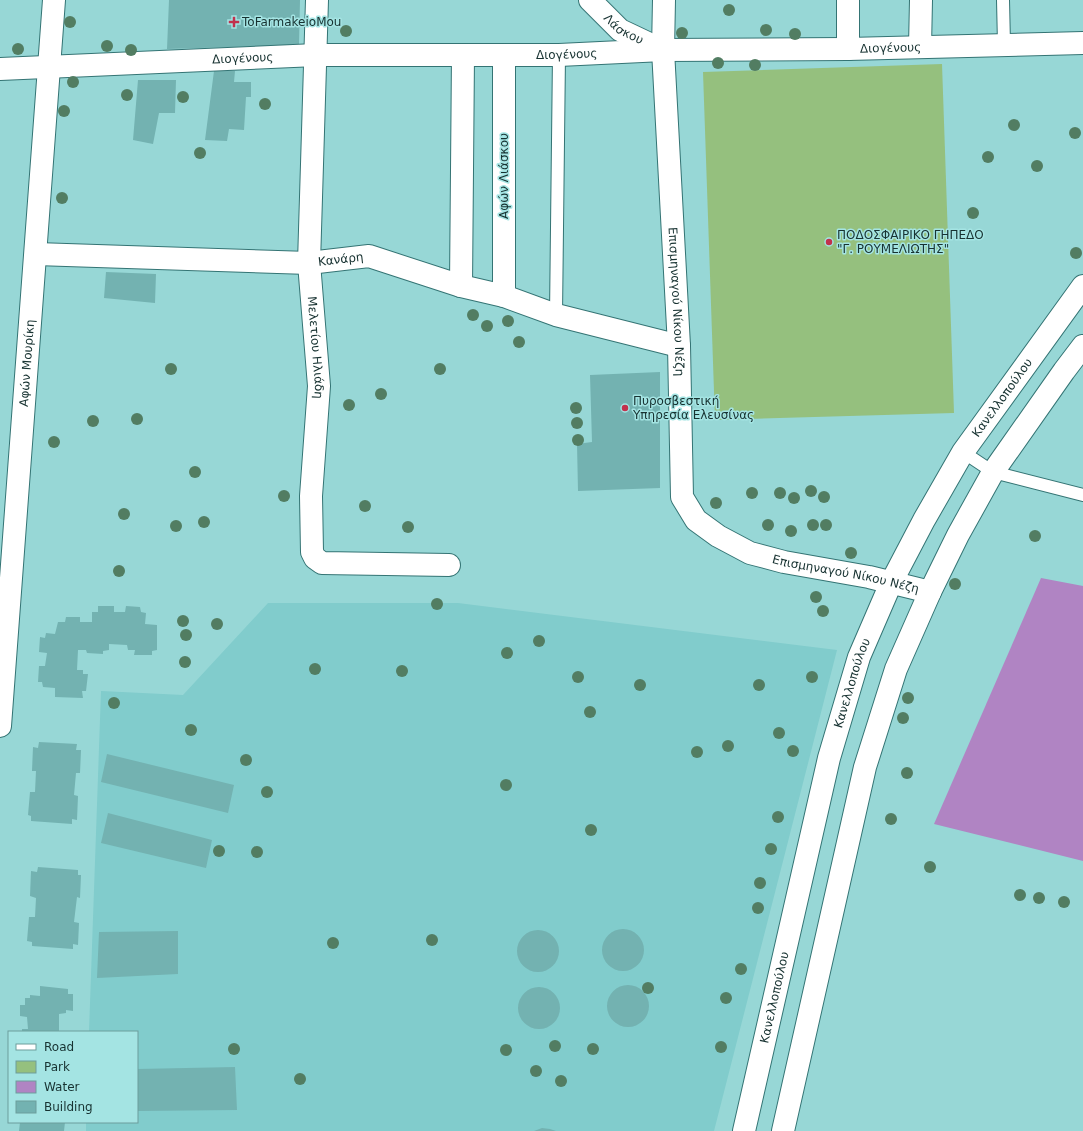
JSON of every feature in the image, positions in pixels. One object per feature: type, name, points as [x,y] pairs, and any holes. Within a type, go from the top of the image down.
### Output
[{"type":"street","name":"Αφών Μουρίκη","points":[[0,726],[7,555],[36,254],[54,0]]},
{"type":"street","name":"Μελετίου Ηλιάδη","points":[[317,0],[309,263],[319,386],[311,496],[312,552],[315,558],[322,563],[449,565]]},
{"type":"street","name":"Λάσκου","points":[[590,0],[620,30],[663,50]]},
{"type":"street","name":"Επισμηναγού Νίκου Νέζη","points":[[664,0],[663,50],[679,346],[682,497],[696,520],[718,536],[750,553],[784,562],[891,582],[930,592]]},
{"type":"street","points":[[848,0],[848,49]]},
{"type":"street","points":[[920,47],[921,0]]},
{"type":"street","name":"Διογένους","points":[[0,69],[316,55],[559,55],[663,50],[848,49],[1083,43]]},
{"type":"street","points":[[461,286],[463,55]]},
{"type":"street","name":"Αφών Λιάσκου","points":[[504,55],[504,296]]},
{"type":"street","name":"Κανάρη","points":[[36,254],[309,263],[369,256],[461,286],[504,296],[556,315],[679,346]]},
{"type":"street","name":"Κανελλοπούλου","points":[[744,1131],[829,758],[859,656],[891,582],[963,452],[1083,286]]},
{"type":"street","points":[[783,1131],[865,767],[896,669],[930,592],[958,534],[993,472],[1083,346]]},
{"type":"lane","points":[[1003,0],[1004,44]]},
{"type":"lane","points":[[556,315],[559,55]]},
{"type":"lane","points":[[963,452],[993,472],[1083,495]]},
{"type":"shaded area","points":[[268,603],[458,603],[837,650],[714,1131],[86,1131],[86,1123],[138,1123],[138,1031],[89,1031],[101,691],[183,695]]},
{"type":"green space","name":"ΠΟΔΟΣΦΑΙΡΙΚΟ ΓΗΠΕΔΟ \"Γ. ΡΟΥΜΕΛΙΩΤΗΣ\"","points":[[942,64],[954,413],[715,420],[703,72]]},
{"type":"water","points":[[1041,578],[1083,586],[1083,861],[934,824]]},
{"type":"building","name":"ToFarmakeioMou","points":[[169,0],[300,0],[299,45],[167,49]]},
{"type":"building","points":[[214,71],[235,71],[234,82],[251,82],[251,97],[246,97],[244,130],[229,129],[227,141],[205,140]]},
{"type":"building","points":[[138,80],[176,80],[175,113],[159,113],[153,144],[133,140]]},
{"type":"building","points":[[106,272],[156,274],[155,303],[104,298]]},
{"type":"building","name":"Πυροσβεστική Υπηρεσία Ελευσίνας","points":[[660,372],[660,488],[578,491],[577,444],[592,442],[590,375]]},
{"type":"building","points":[[98,606],[114,606],[114,612],[125,612],[126,606],[140,607],[141,612],[146,613],[145,624],[157,625],[157,650],[152,651],[152,655],[134,655],[135,650],[128,650],[127,645],[109,644],[109,650],[103,651],[103,654],[87,653],[86,650],[78,650],[77,670],[83,670],[83,674],[88,674],[86,691],[82,691],[83,698],[55,697],[55,688],[43,687],[42,682],[38,682],[39,666],[45,666],[47,653],[39,652],[40,637],[45,638],[46,633],[55,634],[58,622],[65,622],[66,617],[80,617],[80,622],[92,622],[92,612],[98,612]]},
{"type":"building","points":[[39,742],[77,744],[76,750],[81,750],[80,773],[76,773],[74,795],[78,796],[77,820],[72,819],[72,824],[31,821],[31,816],[28,815],[30,792],[35,792],[36,771],[32,771],[33,747],[38,748]]},
{"type":"building","points":[[107,754],[234,785],[228,813],[101,782]]},
{"type":"building","points":[[108,813],[212,840],[206,868],[101,843]]},
{"type":"building","points":[[38,867],[78,870],[78,875],[81,875],[80,898],[77,897],[74,922],[79,923],[78,945],[73,944],[73,949],[32,946],[32,942],[27,941],[29,917],[35,917],[36,898],[30,896],[31,871],[37,872]]},
{"type":"building","points":[[623,929],[638,935],[644,950],[638,965],[623,971],[608,965],[602,950],[608,935]]},
{"type":"building","points":[[538,930],[553,936],[559,951],[553,966],[538,972],[523,966],[517,951],[523,936]]},
{"type":"building","points":[[178,931],[178,974],[97,978],[99,932]]},
{"type":"building","points":[[628,985],[643,991],[649,1006],[643,1021],[628,1027],[613,1021],[607,1006],[613,991]]},
{"type":"building","points":[[40,986],[68,989],[68,994],[73,994],[73,1011],[66,1010],[66,1013],[59,1014],[59,1031],[22,1031],[22,1029],[28,1029],[27,1017],[20,1016],[20,1005],[25,1005],[25,998],[30,998],[30,995],[40,996]]},
{"type":"building","points":[[539,987],[554,993],[560,1008],[554,1023],[539,1029],[524,1023],[518,1008],[524,993]]},
{"type":"building","points":[[235,1067],[237,1110],[138,1111],[138,1069]]},
{"type":"building","points":[[20,1123],[65,1123],[64,1131],[19,1131]]},
{"type":"building","points":[[542,1128],[550,1129],[556,1131],[534,1131]]},
{"type":"place","name":"ToFarmakeioMou","points":[[234,22]]},
{"type":"place","name":"ΠΟΔΟΣΦΑΙΡΙΚΟ ΓΗΠΕΔΟ \"Γ. ΡΟΥΜΕΛΙΩΤΗΣ\"","points":[[829,242]]},
{"type":"place","name":"Πυροσβεστική Υπηρεσία Ελευσίνας","points":[[625,408]]}]
